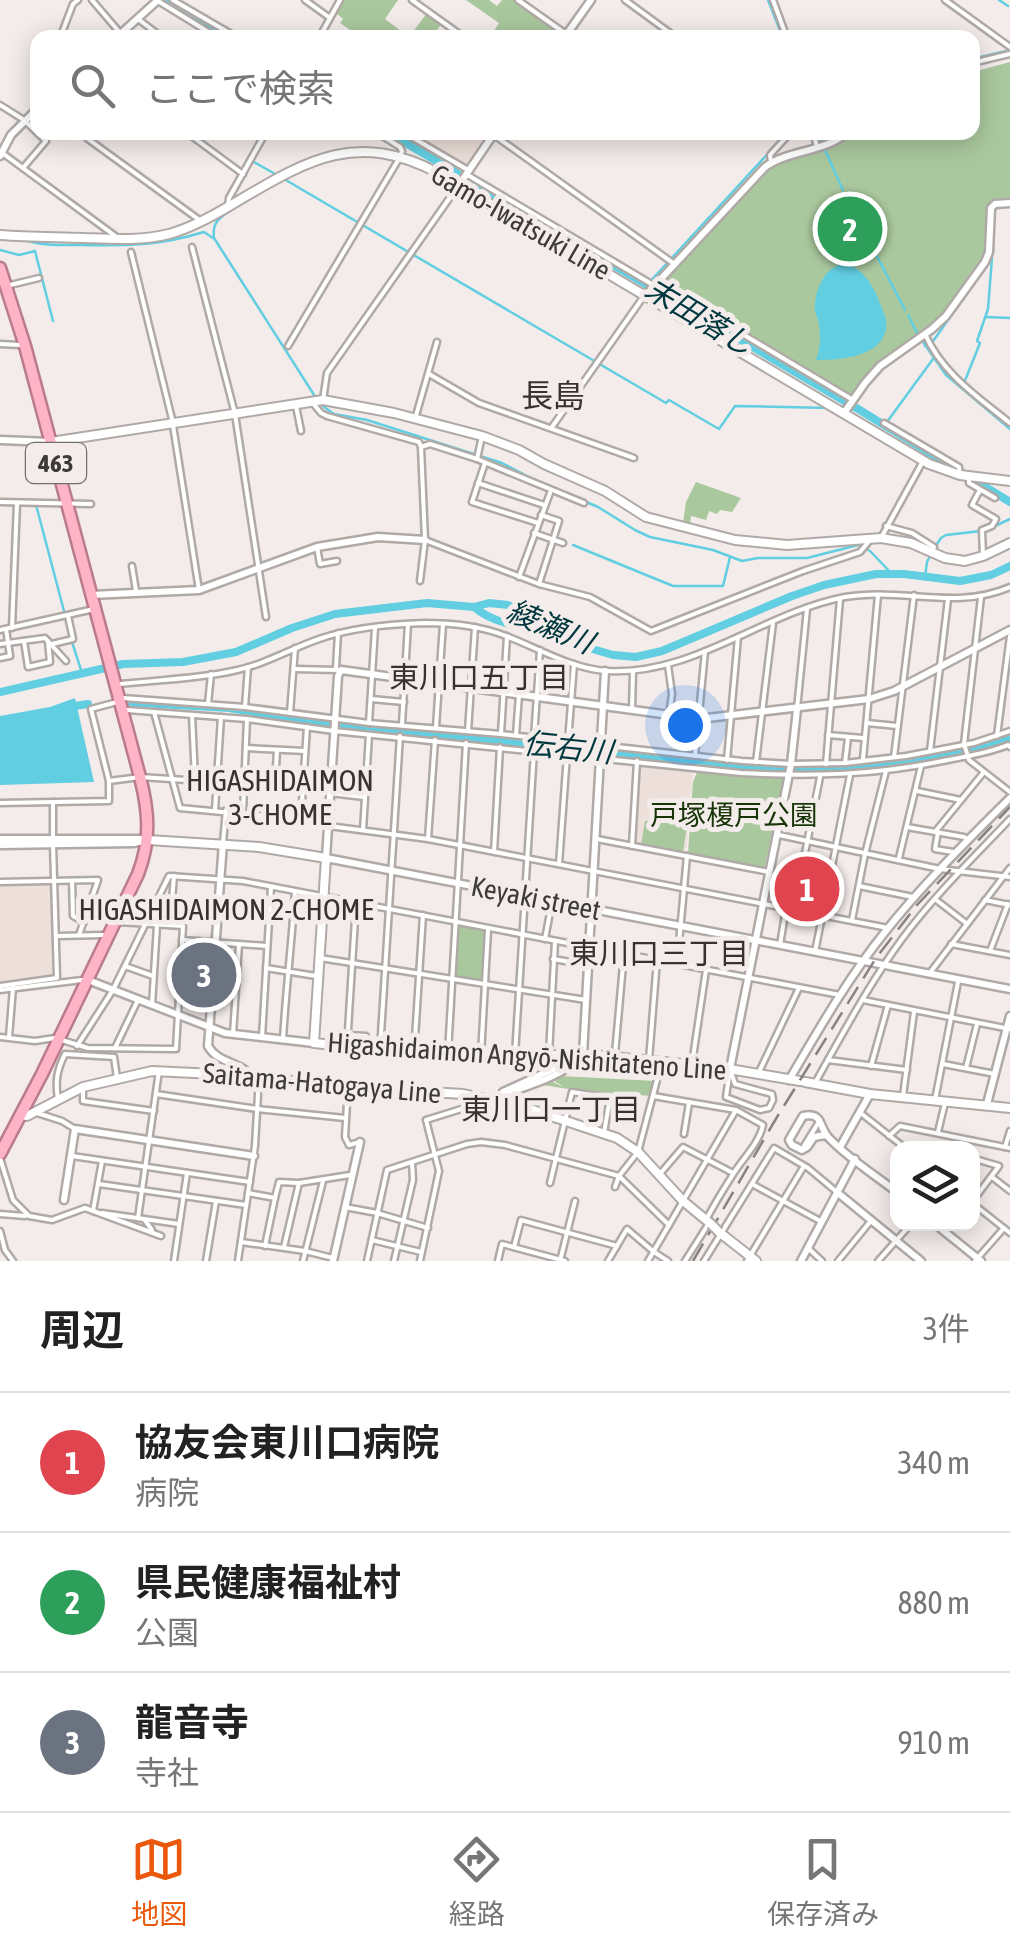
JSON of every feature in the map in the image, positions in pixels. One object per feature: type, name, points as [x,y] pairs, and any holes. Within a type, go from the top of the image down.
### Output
[{"type":"highway","name":"463","points":[[0,268],[51,442],[148,810],[148,840],[138,874],[58,1040],[28,1114],[0,1156]]},
{"type":"main road","name":"Gamo-Iwatsuki Line","points":[[0,235],[120,239],[168,234],[202,222],[281,175],[320,158],[351,152],[400,157],[458,185],[924,461],[964,475],[1010,482]]},
{"type":"main road","points":[[51,442],[318,401],[415,418],[482,436],[605,490],[636,513],[746,543],[806,545],[876,538],[911,542],[964,561],[1010,543]]},
{"type":"main road","points":[[148,840],[223,843],[326,858]]},
{"type":"main road","name":"Higashidaimon Angyō-Nishitateno Line","points":[[326,858],[314,1043],[414,1054],[583,1054],[662,1061],[870,1094],[1010,1108]]},
{"type":"main road","name":"Saitama-Hatogaya Line","points":[[28,1114],[83,1087],[159,1070],[463,1094],[604,1133],[629,1145],[683,1202],[720,1232]]},
{"type":"main road","points":[[720,1232],[751,1260]]},
{"type":"street","points":[[63,30],[78,0]]},
{"type":"street","points":[[92,0],[114,30]]},
{"type":"street","points":[[125,30],[158,0],[205,30]]},
{"type":"street","points":[[174,0],[225,30]]},
{"type":"street","points":[[306,0],[330,18]]},
{"type":"street","points":[[323,30],[340,0]]},
{"type":"street","points":[[412,0],[454,30]]},
{"type":"street","points":[[518,0],[557,30]]},
{"type":"street","points":[[569,30],[590,0]]},
{"type":"street","points":[[625,0],[666,30]]},
{"type":"street","points":[[773,0],[784,30]]},
{"type":"street","points":[[945,0],[1010,47]]},
{"type":"street","points":[[138,19],[152,30]]},
{"type":"street","points":[[980,61],[1010,54]]},
{"type":"street","points":[[0,105],[30,126]]},
{"type":"street","points":[[30,115],[0,154],[120,239]]},
{"type":"street","points":[[23,168],[45,140]]},
{"type":"street","points":[[88,140],[202,222]]},
{"type":"street","points":[[197,140],[242,174]]},
{"type":"street","points":[[228,207],[229,198],[261,140]]},
{"type":"street","points":[[288,346],[400,157],[400,147],[389,140]]},
{"type":"street","points":[[415,140],[853,400]]},
{"type":"street","points":[[420,581],[425,540],[422,447],[419,442],[327,416],[321,413],[318,401],[327,374],[490,140]]},
{"type":"street","points":[[502,140],[674,264]]},
{"type":"street","points":[[771,162],[770,155],[784,140]]},
{"type":"street","points":[[815,140],[818,149]]},
{"type":"street","points":[[552,427],[642,297],[759,172],[771,162],[839,140]]},
{"type":"street","points":[[844,414],[880,366],[946,316],[985,262],[992,206],[1010,202]]},
{"type":"street","points":[[192,247],[234,414],[266,618]]},
{"type":"street","points":[[131,252],[173,423],[199,590]]},
{"type":"street","points":[[6,286],[39,278]]},
{"type":"street","points":[[925,334],[951,374],[1010,423]]},
{"type":"street","points":[[415,418],[437,342]]},
{"type":"street","points":[[0,344],[24,345]]},
{"type":"street","points":[[428,374],[479,402],[634,458]]},
{"type":"street","points":[[295,404],[301,431]]},
{"type":"street","points":[[884,422],[959,467],[970,483],[995,498]]},
{"type":"street","points":[[478,459],[482,436]]},
{"type":"street","points":[[0,440],[51,442]]},
{"type":"street","points":[[422,447],[430,444],[478,459],[584,503]]},
{"type":"street","points":[[90,595],[199,590],[317,547],[378,537],[425,540],[519,578],[590,596],[651,632],[860,552],[886,526],[924,461]]},
{"type":"street","points":[[485,462],[472,502],[538,523]]},
{"type":"street","points":[[478,482],[544,505]]},
{"type":"street","points":[[980,490],[972,504],[996,519],[992,526],[982,530],[983,556]]},
{"type":"street","points":[[519,578],[550,491]]},
{"type":"street","points":[[0,502],[91,504]]},
{"type":"street","points":[[0,658],[10,656],[6,629],[17,503]]},
{"type":"street","points":[[539,584],[559,521],[540,515]]},
{"type":"street","points":[[886,526],[912,533],[934,547],[932,551]]},
{"type":"street","points":[[534,533],[563,543]]},
{"type":"street","points":[[317,547],[320,564],[337,561]]},
{"type":"street","points":[[132,566],[136,593]]},
{"type":"street","points":[[114,679],[210,674],[248,667],[338,633],[408,624],[475,627],[574,664],[605,671],[633,671],[668,665],[840,598],[982,597],[1010,587]]},
{"type":"street","points":[[863,761],[878,595]]},
{"type":"street","points":[[894,758],[914,595]]},
{"type":"street","points":[[788,1080],[840,995],[888,928],[1010,795],[969,760],[964,746],[982,597]]},
{"type":"street","points":[[826,764],[840,598]]},
{"type":"street","points":[[930,751],[948,599]]},
{"type":"street","points":[[6,629],[94,609]]},
{"type":"street","points":[[722,1109],[790,770],[807,609]]},
{"type":"street","points":[[50,642],[73,639],[68,616]]},
{"type":"street","points":[[756,762],[773,622]]},
{"type":"street","points":[[402,724],[408,624]]},
{"type":"street","points":[[436,728],[443,624]]},
{"type":"street","points":[[468,731],[475,627]]},
{"type":"street","points":[[369,723],[375,628]]},
{"type":"street","points":[[294,669],[405,678],[699,719],[869,699],[1010,632]]},
{"type":"street","points":[[997,736],[1010,632]]},
{"type":"street","points":[[326,858],[338,633]]},
{"type":"street","points":[[500,734],[507,636]]},
{"type":"street","points":[[0,644],[45,638],[66,661]]},
{"type":"street","points":[[727,760],[738,638]]},
{"type":"street","points":[[24,640],[28,667],[50,662],[50,642]]},
{"type":"street","points":[[290,713],[295,648]]},
{"type":"street","points":[[534,738],[540,650]]},
{"type":"street","points":[[695,756],[705,651]]},
{"type":"street","points":[[568,742],[574,664]]},
{"type":"street","points":[[668,665],[672,694],[669,715]]},
{"type":"street","points":[[245,707],[248,667]]},
{"type":"street","points":[[420,1261],[440,1171],[426,1120],[492,1099],[583,1054],[605,671]]},
{"type":"street","points":[[632,710],[633,671]]},
{"type":"street","points":[[208,704],[210,674]]},
{"type":"street","points":[[516,736],[519,694]]},
{"type":"street","points":[[370,699],[404,702]]},
{"type":"street","points":[[0,803],[109,801],[109,781],[91,709],[120,703],[245,707],[290,713],[369,734],[741,774],[894,758],[964,746],[1010,731]]},
{"type":"street","points":[[120,703],[154,712],[306,727],[402,724],[500,734],[756,762],[820,776],[886,772],[1010,747]]},
{"type":"street","points":[[154,712],[180,808],[302,818],[888,928]]},
{"type":"street","points":[[192,715],[195,780]]},
{"type":"street","points":[[216,810],[221,717]]},
{"type":"street","points":[[243,812],[248,719]]},
{"type":"street","points":[[866,723],[898,726]]},
{"type":"street","points":[[302,818],[306,727]]},
{"type":"street","points":[[363,830],[369,734]]},
{"type":"street","points":[[828,735],[865,738]]},
{"type":"street","points":[[380,1050],[400,736]]},
{"type":"street","points":[[845,763],[848,737]]},
{"type":"street","points":[[428,840],[435,740]]},
{"type":"street","points":[[448,1055],[466,743]]},
{"type":"street","points":[[494,852],[500,747]]},
{"type":"street","points":[[246,748],[305,751]]},
{"type":"street","points":[[275,785],[278,750]]},
{"type":"street","points":[[515,1056],[534,750]]},
{"type":"street","points":[[559,864],[567,754]]},
{"type":"street","points":[[632,846],[637,762]]},
{"type":"street","points":[[898,860],[921,766]]},
{"type":"street","points":[[852,920],[886,772]]},
{"type":"street","points":[[956,853],[934,848],[937,832],[984,772]]},
{"type":"street","points":[[815,952],[850,775]]},
{"type":"street","points":[[794,909],[820,776]]},
{"type":"street","points":[[109,781],[140,777],[217,782]]},
{"type":"street","points":[[244,784],[303,786]]},
{"type":"street","points":[[915,791],[961,800]]},
{"type":"street","points":[[330,794],[364,797]]},
{"type":"street","points":[[0,988],[57,978],[53,802]]},
{"type":"street","points":[[226,810],[208,1046],[214,1054],[256,1077],[254,1156],[238,1261]]},
{"type":"street","points":[[806,1083],[828,1060],[902,938],[1010,819]]},
{"type":"street","points":[[907,827],[969,840]]},
{"type":"street","points":[[777,835],[940,869],[1010,877]]},
{"type":"street","points":[[595,839],[769,872]]},
{"type":"street","points":[[0,842],[148,840]]},
{"type":"street","points":[[677,964],[687,856]]},
{"type":"street","name":"Keyaki street","points":[[326,858],[884,966]]},
{"type":"street","points":[[803,861],[832,866]]},
{"type":"street","points":[[929,974],[1010,868]]},
{"type":"street","points":[[77,1046],[113,990],[169,876],[220,878],[295,890],[840,995]]},
{"type":"street","points":[[170,926],[174,876]]},
{"type":"street","points":[[72,880],[73,916],[84,922]]},
{"type":"street","points":[[0,882],[98,880],[79,936]]},
{"type":"street","points":[[859,886],[914,897]]},
{"type":"street","points":[[262,1038],[272,887]]},
{"type":"street","points":[[283,1039],[295,890]]},
{"type":"street","points":[[935,899],[966,923]]},
{"type":"street","points":[[984,900],[1009,905],[990,951]]},
{"type":"street","points":[[544,939],[552,902]]},
{"type":"street","points":[[347,1046],[356,903]]},
{"type":"street","points":[[780,945],[786,908]]},
{"type":"street","points":[[171,910],[218,914]]},
{"type":"street","points":[[414,1054],[422,915]]},
{"type":"street","points":[[0,1036],[35,1041],[50,1038],[77,1046],[176,1049],[183,926],[114,922]]},
{"type":"street","points":[[152,1005],[157,925]]},
{"type":"street","points":[[481,1055],[488,928]]},
{"type":"street","points":[[56,936],[108,935]]},
{"type":"street","points":[[182,940],[268,946]]},
{"type":"street","points":[[549,1054],[555,941]]},
{"type":"street","points":[[233,1034],[239,944]]},
{"type":"street","points":[[950,944],[1010,955]]},
{"type":"street","points":[[615,1058],[624,954]]},
{"type":"street","points":[[320,958],[586,1000]]},
{"type":"street","points":[[553,959],[588,966]]},
{"type":"street","points":[[649,1060],[657,960]]},
{"type":"street","points":[[125,966],[154,977]]},
{"type":"street","points":[[884,966],[1010,990]]},
{"type":"street","points":[[266,968],[318,976]]},
{"type":"street","points":[[692,1064],[706,970]]},
{"type":"street","points":[[0,988],[87,980],[233,1034],[314,1043]]},
{"type":"street","points":[[938,1132],[942,1064],[959,980]]},
{"type":"street","points":[[9,1037],[14,988]]},
{"type":"street","points":[[758,1074],[799,988]]},
{"type":"street","points":[[116,1048],[138,1000]]},
{"type":"street","points":[[863,1000],[1008,1029]]},
{"type":"street","points":[[871,1066],[888,1005]]},
{"type":"street","points":[[904,1096],[914,1010]]},
{"type":"street","points":[[986,1104],[1010,1016]]},
{"type":"street","points":[[966,1068],[978,1022]]},
{"type":"street","points":[[348,1035],[366,1036],[365,1048]]},
{"type":"street","points":[[58,1098],[55,1082],[65,1054],[114,1057],[117,1078]]},
{"type":"street","points":[[828,1060],[907,1070]]},
{"type":"street","points":[[615,1187],[638,1152],[662,1061]]},
{"type":"street","points":[[942,1064],[995,1074]]},
{"type":"street","points":[[726,1097],[740,1096],[762,1111],[773,1100],[770,1093],[735,1084],[730,1069]]},
{"type":"street","points":[[141,1218],[159,1070]]},
{"type":"street","points":[[83,1087],[83,1101],[154,1111]]},
{"type":"street","points":[[241,1242],[305,1251],[333,1260],[360,1142],[350,1145],[345,1136],[348,1087]]},
{"type":"street","points":[[740,1096],[746,1087]]},
{"type":"street","points":[[550,1183],[572,1092],[610,1098],[604,1133]]},
{"type":"street","points":[[156,1094],[257,1110],[345,1118]]},
{"type":"street","points":[[840,1148],[870,1094]]},
{"type":"street","points":[[654,1096],[736,1110],[763,1126],[685,1261]]},
{"type":"street","points":[[684,1134],[689,1103]]},
{"type":"street","points":[[648,1261],[736,1110]]},
{"type":"street","points":[[861,1113],[895,1141]]},
{"type":"street","points":[[28,1114],[62,1121],[75,1129],[254,1156]]},
{"type":"street","points":[[802,1150],[789,1140],[801,1118],[808,1114],[820,1120],[825,1135],[890,1187]]},
{"type":"street","points":[[802,1150],[820,1120]]},
{"type":"street","points":[[888,1136],[900,1126],[1007,1147],[1010,1130]]},
{"type":"street","points":[[64,1200],[75,1129]]},
{"type":"street","points":[[802,1150],[816,1136],[825,1135]]},
{"type":"street","points":[[367,1261],[388,1170],[481,1142],[619,1176],[670,1225]]},
{"type":"street","points":[[659,1175],[683,1147],[733,1174]]},
{"type":"street","points":[[704,1261],[774,1148],[838,1192],[921,1261]]},
{"type":"street","points":[[0,1156],[13,1200],[29,1216]]},
{"type":"street","points":[[72,1156],[250,1182]]},
{"type":"street","points":[[801,1261],[855,1159]]},
{"type":"street","points":[[93,1211],[102,1160]]},
{"type":"street","points":[[980,1160],[998,1164],[980,1192]]},
{"type":"street","points":[[394,1261],[413,1180],[412,1162]]},
{"type":"street","points":[[751,1260],[804,1166]]},
{"type":"street","points":[[174,1261],[187,1172]]},
{"type":"street","points":[[265,1246],[279,1182],[323,1181],[353,1174]]},
{"type":"street","points":[[992,1176],[1010,1190]]},
{"type":"street","points":[[303,1261],[323,1181]]},
{"type":"street","points":[[283,1248],[300,1183]]},
{"type":"street","points":[[99,1184],[246,1205]]},
{"type":"street","points":[[752,1184],[822,1222]]},
{"type":"street","points":[[248,1193],[275,1198]]},
{"type":"street","points":[[206,1261],[216,1200]]},
{"type":"street","points":[[498,1261],[502,1244],[562,1261],[575,1201]]},
{"type":"street","points":[[345,1207],[428,1228]]},
{"type":"street","points":[[0,1214],[52,1220],[84,1208],[158,1234],[141,1218]]},
{"type":"street","points":[[980,1208],[1010,1233]]},
{"type":"street","points":[[93,1211],[179,1224]]},
{"type":"street","points":[[514,1247],[521,1220],[617,1246]]},
{"type":"street","points":[[838,1261],[872,1220]]},
{"type":"street","points":[[943,1231],[978,1260],[1004,1228]]},
{"type":"street","points":[[608,1261],[627,1229],[668,1261]]},
{"type":"street","points":[[0,1231],[4,1250],[13,1261]]},
{"type":"street","points":[[878,1261],[905,1231]]},
{"type":"street","points":[[372,1240],[422,1252]]},
{"type":"street","points":[[808,1248],[822,1261]]},
{"type":"shaded area","points":[[420,140],[486,140],[467,167]]},
{"type":"shaded area","points":[[640,764],[691,769],[693,773],[687,846],[682,854],[634,843]]},
{"type":"shaded area","points":[[51,885],[55,977],[0,985],[0,886]]},
{"type":"green space","points":[[343,0],[398,0],[385,19],[400,30],[350,30],[340,23],[343,19],[336,13]]},
{"type":"green space","points":[[466,0],[489,0],[497,6],[502,0],[515,0],[556,30],[494,30],[499,23]]},
{"type":"green space","points":[[427,13],[442,23],[437,30],[414,30]]},
{"type":"green space","points":[[1010,62],[1010,199],[989,203],[984,257],[946,311],[884,357],[851,395],[664,283],[771,167],[848,140],[980,140],[980,70]]},
{"type":"green space","points":[[696,482],[741,498],[732,512],[709,511],[706,520],[691,516],[690,525],[683,523],[686,502]]},
{"type":"green space","name":"戸塚榎戸公園","points":[[698,770],[783,779],[764,870],[688,853],[693,782]]},
{"type":"green space","points":[[681,820],[681,825],[687,826],[683,852],[641,845],[645,821]]},
{"type":"green space","points":[[460,924],[487,932],[481,982],[454,975]]},
{"type":"green space","points":[[561,1076],[655,1081],[651,1096],[612,1096],[543,1085],[551,1081],[565,1088],[553,1080]]},
{"type":"water","points":[[846,263],[861,272],[874,290],[886,319],[885,333],[865,353],[816,360],[820,340],[815,308],[818,290],[828,272]]},
{"type":"water","points":[[75,698],[94,782],[0,785],[0,716]]},
{"type":"waterway","name":"末田落し","points":[[165,0],[214,30]]},
{"type":"waterway","points":[[768,0],[780,30]]},
{"type":"waterway","points":[[999,0],[1008,6]]},
{"type":"waterway","points":[[980,57],[1010,50]]},
{"type":"waterway","points":[[231,199],[264,140]]},
{"type":"waterway","name":"末田落し","points":[[401,140],[1010,502]]},
{"type":"waterway","points":[[646,286],[775,146]]},
{"type":"waterway","points":[[825,150],[843,190]]},
{"type":"waterway","points":[[252,161],[277,175]]},
{"type":"waterway","points":[[284,179],[666,403],[669,400],[719,429],[735,406],[830,408]]},
{"type":"waterway","points":[[845,195],[905,310]]},
{"type":"waterway","points":[[994,213],[996,208],[1010,206]]},
{"type":"waterway","points":[[231,210],[217,221],[214,238],[316,398]]},
{"type":"waterway","points":[[25,240],[52,245],[113,245],[157,243],[204,232],[213,238]]},
{"type":"waterway","points":[[989,262],[993,236]]},
{"type":"waterway","points":[[0,250],[19,255],[35,251],[53,321]]},
{"type":"waterway","points":[[962,388],[980,343],[977,341],[988,309],[992,258]]},
{"type":"waterway","points":[[925,346],[931,344],[970,289]]},
{"type":"waterway","points":[[908,315],[918,335]]},
{"type":"waterway","points":[[986,317],[1010,318]]},
{"type":"waterway","points":[[923,342],[946,375],[1010,429]]},
{"type":"waterway","points":[[884,426],[933,359]]},
{"type":"waterway","points":[[320,404],[334,414],[367,420],[502,463],[598,507],[650,537],[713,550],[742,561],[807,558],[858,545],[870,551],[893,575]]},
{"type":"waterway","name":"末田落し","points":[[848,409],[858,409]]},
{"type":"waterway","points":[[0,500],[35,501],[69,630]]},
{"type":"waterway","points":[[993,527],[1010,519]]},
{"type":"waterway","points":[[935,547],[946,535],[981,531]]},
{"type":"waterway","points":[[573,545],[673,586],[723,586],[730,557]]},
{"type":"waterway","points":[[925,577],[931,554]]},
{"type":"waterway","name":"綾瀬川","points":[[0,692],[123,664],[183,662],[236,652],[335,614],[427,603],[508,605],[540,628],[572,643],[636,657],[662,651],[824,585],[876,574],[960,581],[991,575],[1010,566]]},
{"type":"waterway","points":[[474,607],[505,623],[539,628]]},
{"type":"waterway","points":[[72,642],[82,673]]},
{"type":"waterway","name":"伝右川","points":[[124,702],[229,708],[333,725],[779,769],[903,763],[958,753],[1010,737]]},
{"type":"waterway","name":"伝右川","points":[[68,707],[88,704]]},
{"type":"railway","points":[[693,1261],[876,958],[917,905],[1010,807]]},
{"type":"place","name":"県民健康福祉村","points":[[850,229]]},
{"type":"place","name":"協友会東川口病院","points":[[807,889]]},
{"type":"place","name":"龍音寺","points":[[204,975]]},
{"type":"district","name":"長島","points":[[553,396]]},
{"type":"district","name":"東川口五丁目","points":[[479,678]]},
{"type":"district","name":"HIGASHIDAIMON 3-CHOME","points":[[280,798]]},
{"type":"district","name":"HIGASHIDAIMON 2-CHOME","points":[[226,910]]},
{"type":"district","name":"東川口三丁目","points":[[659,954]]},
{"type":"district","name":"東川口一丁目","points":[[551,1110]]}]
